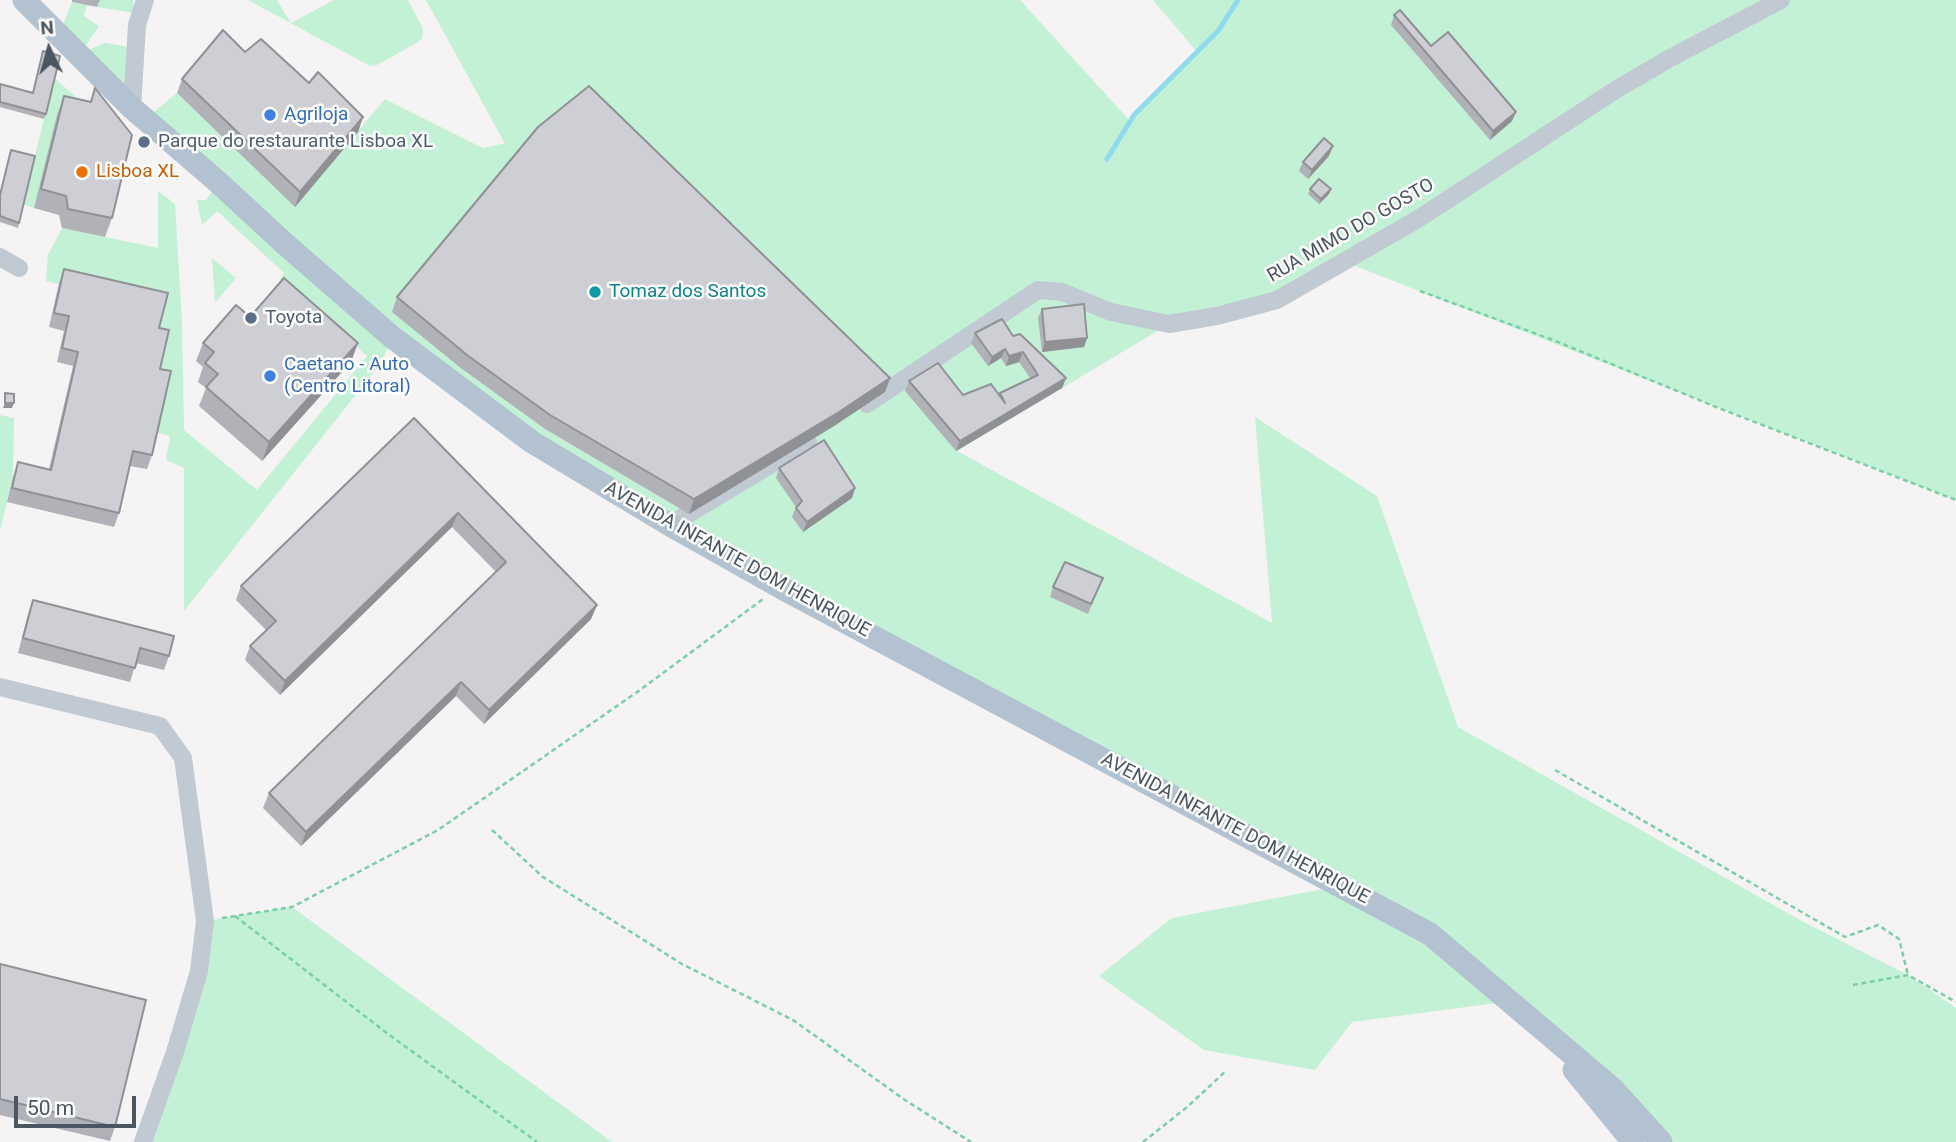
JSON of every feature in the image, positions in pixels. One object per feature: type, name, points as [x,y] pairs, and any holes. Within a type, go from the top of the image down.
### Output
[{"type":"main road","name":"AVENIDA INFANTE DOM HENRIQUE","points":[[24,0],[132,107],[285,244],[425,364],[532,442],[780,587],[1430,934],[1612,1088],[1661,1142]]},
{"type":"main road","name":"AVENIDA INFANTE DOM HENRIQUE","points":[[1524,1012],[1633,1142]]},
{"type":"street","points":[[132,107],[137,25],[145,0]]},
{"type":"street","name":"RUA MIMO DO GOSTO","points":[[856,411],[1038,290],[1062,292],[1111,312],[1170,324],[1217,316],[1277,300],[1418,219],[1617,89],[1781,0]]},
{"type":"street","points":[[0,257],[19,268]]},
{"type":"street","points":[[670,525],[825,432]]},
{"type":"street","points":[[0,687],[160,726],[183,758],[205,921],[199,971],[175,1052],[143,1142]]},
{"type":"path","points":[[1420,290],[1956,500]]},
{"type":"path","points":[[205,921],[292,907],[438,830],[640,691],[780,587]]},
{"type":"path","points":[[1555,770],[1845,937],[1878,925],[1899,939],[1908,975]]},
{"type":"path","points":[[492,830],[543,877],[682,964],[793,1020],[905,1100],[971,1142]]},
{"type":"path","points":[[235,916],[388,1034],[537,1142]]},
{"type":"path","points":[[1853,985],[1908,975],[1956,1002]]},
{"type":"path","points":[[1143,1142],[1186,1108],[1227,1070]]},
{"type":"green space","points":[[99,0],[133,0],[135,13],[97,7]]},
{"type":"green space","points":[[248,0],[277,0],[291,23],[334,0],[408,0],[423,29],[422,38],[377,65],[370,66]]},
{"type":"green space","points":[[426,0],[1020,0],[1130,121],[1197,52],[1153,0],[1956,0],[1956,500],[1345,262],[1277,300],[1169,324],[957,451],[1272,623],[1255,417],[1377,496],[1458,727],[1800,920],[1908,975],[1956,1008],[1956,1142],[1661,1142],[1497,1003],[1352,1022],[1315,1070],[1204,1050],[1099,976],[1172,918],[1339,886],[670,525],[392,338],[381,363],[184,611],[184,468],[166,460],[170,436],[155,432],[154,343],[162,307],[46,281],[48,255],[62,228],[158,248],[158,191],[175,204],[182,321],[184,430],[257,490],[367,356],[279,280],[284,273],[217,211],[202,225],[197,200],[206,200],[219,182],[145,119],[177,93],[295,206],[385,99],[483,148],[506,143]],"holes":[[[462,369],[689,514],[545,429]]]},
{"type":"green space","points":[[72,2],[87,5],[84,16],[99,26],[81,53],[105,43],[137,48],[132,108],[59,35]]},
{"type":"green space","points":[[54,78],[88,107],[34,208],[23,204]]},
{"type":"green space","points":[[212,258],[236,278],[215,303]]},
{"type":"green space","points":[[0,415],[14,418],[13,477],[0,530]]},
{"type":"green space","points":[[292,907],[612,1142],[143,1142],[205,921]]},
{"type":"building","points":[[1400,10],[1431,46],[1448,32],[1516,112],[1493,131],[1394,15]]},
{"type":"building","name":"Agriloja","points":[[223,30],[245,52],[261,39],[309,83],[318,72],[363,117],[300,192],[182,79]]},
{"type":"building","points":[[43,51],[60,56],[46,114],[0,102],[0,84],[33,93]]},
{"type":"building","name":"Tomaz dos Santos","points":[[589,86],[890,378],[839,412],[694,499],[550,415],[467,355],[397,297],[538,127]]},
{"type":"building","name":"Lisboa XL","points":[[95,88],[132,135],[112,218],[68,209],[66,196],[41,189],[64,96],[91,102]]},
{"type":"building","points":[[1324,138],[1333,146],[1312,170],[1303,162]]},
{"type":"building","points":[[11,150],[35,156],[19,223],[0,216],[0,195]]},
{"type":"building","points":[[1319,179],[1331,189],[1321,199],[1310,189]]},
{"type":"building","points":[[64,269],[168,293],[159,328],[169,330],[160,369],[171,371],[152,455],[133,451],[119,513],[12,488],[18,462],[51,470],[78,352],[62,348],[69,316],[54,313]]},
{"type":"building","name":"Caetano - Auto (Centro Litoral)","points":[[284,278],[358,343],[269,442],[206,387],[218,374],[205,363],[214,352],[203,343],[236,305],[250,317]]},
{"type":"building","points":[[1084,304],[1087,338],[1045,342],[1042,309]]},
{"type":"building","points":[[1002,319],[1013,336],[1020,334],[1066,378],[960,441],[909,381],[938,363],[963,395],[991,384],[1005,403],[1000,393],[1038,375],[1023,352],[1009,356],[1005,349],[992,357],[975,333]]},
{"type":"building","points":[[5,393],[14,394],[14,403],[5,403]]},
{"type":"building","points":[[414,418],[597,605],[489,710],[461,682],[306,832],[269,793],[506,562],[458,513],[285,681],[250,646],[276,621],[241,586]]},
{"type":"building","points":[[824,440],[855,488],[807,522],[796,508],[802,501],[779,468]]},
{"type":"building","points":[[1065,562],[1103,578],[1091,604],[1053,587]]},
{"type":"building","points":[[33,600],[174,636],[169,656],[140,648],[135,668],[23,638]]},
{"type":"building","points":[[0,964],[146,1000],[115,1127],[0,1099]]},
{"type":"waterway","points":[[1107,159],[1134,115],[1218,31],[1238,0]]},
{"type":"place","name":"Agriloja","points":[[270,115]]},
{"type":"place","name":"Parque do restaurante Lisboa XL","points":[[144,142]]},
{"type":"place","name":"Lisboa XL","points":[[82,172]]},
{"type":"place","name":"Tomaz dos Santos","points":[[595,292]]},
{"type":"place","name":"Toyota","points":[[251,318]]},
{"type":"place","name":"Caetano - Auto (Centro Litoral)","points":[[270,376]]}]
